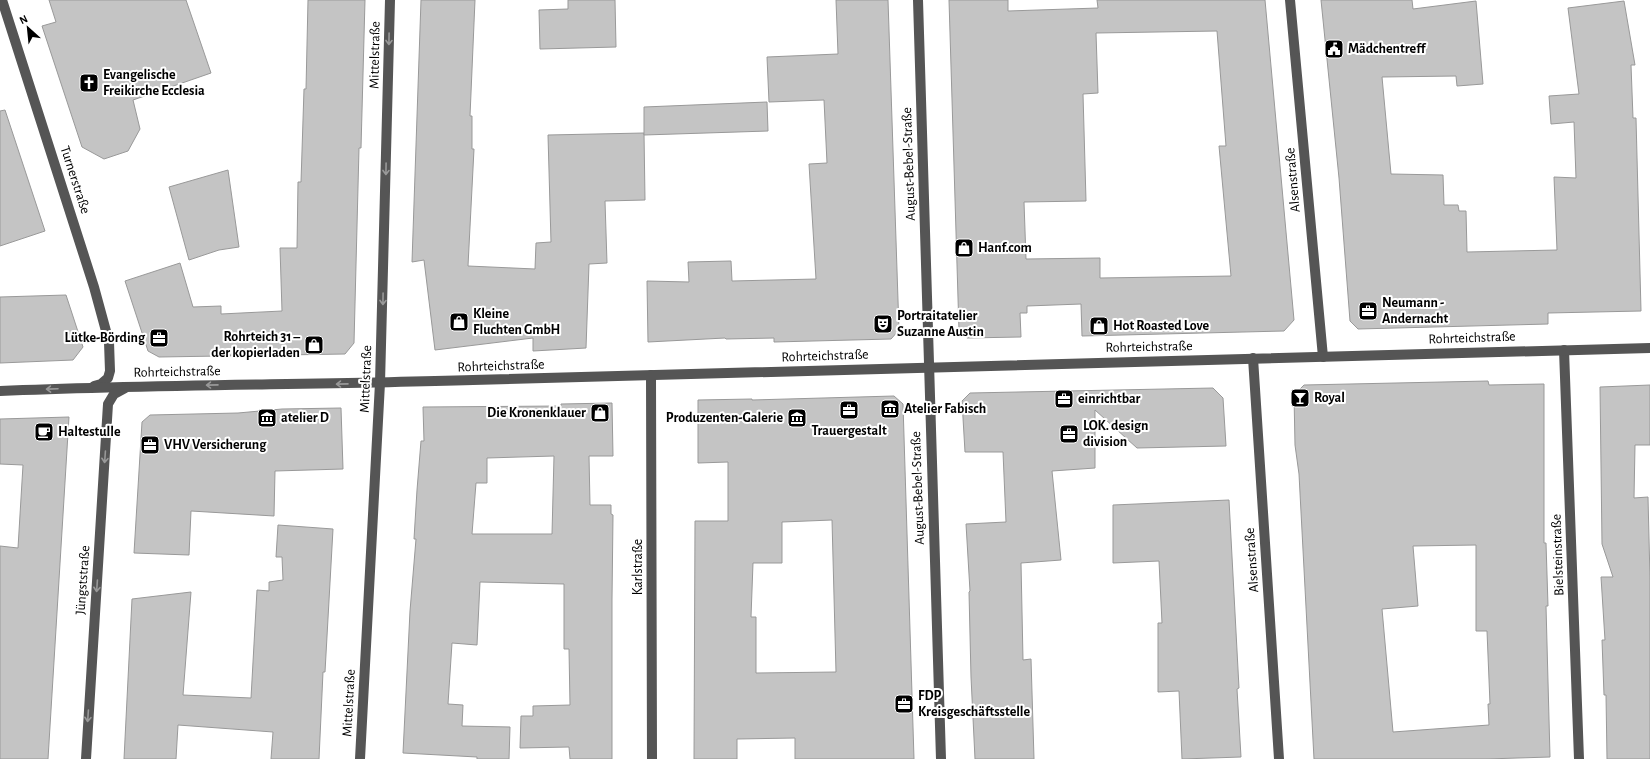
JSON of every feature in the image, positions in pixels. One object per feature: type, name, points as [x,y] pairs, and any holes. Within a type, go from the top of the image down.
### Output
[{"type":"street","name":"Turnerstraße","points":[[2,0],[94,287],[109,342],[110,371],[108,378],[101,384],[91,387]]},
{"type":"street","name":"Mittelstraße","points":[[360,759],[380,383],[390,0]]},
{"type":"street","name":"August-Bebel-Straße","points":[[918,0],[941,759]]},
{"type":"street","name":"Alsenstraße","points":[[1290,0],[1323,357]]},
{"type":"street","name":"Rohrteichstraße","points":[[0,391],[91,387],[380,383],[928,366],[1650,348]]},
{"type":"street","name":"Bielsteinstraße","points":[[1564,350],[1579,759]]},
{"type":"street","name":"Alsenstraße","points":[[1253,358],[1279,759]]},
{"type":"street","name":"Karlstraße","points":[[651,375],[652,759]]},
{"type":"street","name":"Jüngststraße","points":[[86,759],[108,404],[111,397],[117,391],[130,387]]},
{"type":"building","points":[[49,0],[186,0],[211,73],[133,100],[140,129],[128,151],[104,159],[82,147],[42,26],[56,22]]},
{"type":"building","points":[[308,0],[365,0],[361,148],[359,148],[354,343],[345,354],[159,357],[148,351],[125,281],[180,263],[193,307],[221,306],[221,314],[282,311],[280,248],[297,248],[298,182],[301,182],[304,89],[306,89]]},
{"type":"building","points":[[421,0],[475,0],[470,116],[472,116],[472,149],[474,149],[468,266],[535,269],[536,243],[551,242],[548,135],[644,133],[645,200],[605,201],[607,263],[589,264],[586,348],[533,351],[533,338],[435,350],[424,260],[412,262]]},
{"type":"building","points":[[568,0],[615,0],[616,47],[540,49],[539,10],[568,9]]},
{"type":"building","points":[[836,0],[888,0],[899,330],[891,339],[774,342],[774,338],[725,338],[648,342],[647,281],[689,282],[688,262],[731,261],[732,281],[816,279],[809,164],[827,163],[824,100],[769,102],[767,57],[838,54]]},
{"type":"building","points":[[949,0],[1008,0],[1008,11],[1098,8],[1097,0],[1265,0],[1294,320],[1284,331],[1082,336],[1081,304],[1027,306],[1027,313],[1020,313],[1021,337],[967,338],[959,331]],"holes":[[[1217,31],[1226,146],[1219,146],[1231,276],[1100,278],[1100,258],[1026,259],[1024,202],[1086,201],[1083,94],[1098,93],[1096,33]]]},
{"type":"building","points":[[1321,0],[1412,0],[1413,9],[1476,1],[1483,84],[1457,86],[1456,76],[1382,77],[1391,174],[1443,175],[1444,205],[1458,205],[1459,211],[1466,211],[1467,252],[1557,250],[1554,177],[1576,178],[1574,122],[1551,124],[1549,96],[1579,94],[1568,8],[1624,1],[1635,65],[1631,65],[1633,118],[1636,118],[1641,311],[1548,313],[1548,324],[1358,329],[1350,321],[1339,178]]},
{"type":"building","points":[[767,102],[768,131],[644,135],[644,107]]},
{"type":"building","points":[[5,110],[45,231],[0,246],[0,111]]},
{"type":"building","points":[[228,170],[239,247],[219,250],[189,260],[169,187]]},
{"type":"building","points":[[66,295],[83,347],[73,360],[0,363],[0,297]]},
{"type":"building","points":[[1488,381],[1489,385],[1544,384],[1544,543],[1546,543],[1548,606],[1546,606],[1550,757],[1486,759],[1314,759],[1299,474],[1295,445],[1294,395],[1304,385]],"holes":[[[1476,545],[1476,631],[1487,631],[1490,704],[1488,704],[1489,725],[1393,732],[1382,609],[1418,606],[1413,546]]]},
{"type":"building","points":[[1650,385],[1650,445],[1635,445],[1634,498],[1648,497],[1650,579],[1650,759],[1607,759],[1606,695],[1604,695],[1602,640],[1605,640],[1601,577],[1613,577],[1602,544],[1600,387]]},
{"type":"building","points":[[1213,388],[1223,398],[1226,446],[1137,448],[1095,410],[1095,468],[1052,471],[1061,560],[1021,563],[1023,660],[1031,659],[1034,759],[975,759],[971,677],[970,591],[966,524],[1006,522],[1003,452],[965,452],[962,401],[970,393]]},
{"type":"building","points":[[894,396],[903,404],[914,759],[795,759],[795,738],[737,739],[737,759],[694,759],[695,521],[728,521],[728,462],[698,463],[698,400]],"holes":[[[832,520],[836,672],[756,673],[756,617],[751,617],[753,563],[782,563],[782,522]]]},
{"type":"building","points":[[612,403],[613,456],[589,456],[590,505],[611,505],[611,514],[613,515],[612,759],[570,759],[569,747],[520,748],[521,716],[533,716],[533,706],[570,705],[569,649],[564,649],[564,584],[480,582],[477,645],[452,643],[448,704],[463,705],[462,726],[510,727],[509,759],[477,759],[477,757],[403,753],[410,611],[416,539],[414,539],[417,490],[421,441],[424,441],[423,407],[561,406],[561,404]],"holes":[[[554,456],[552,534],[472,534],[476,483],[487,483],[487,458]]]},
{"type":"building","points":[[341,408],[343,469],[275,471],[274,516],[191,511],[189,555],[134,553],[142,422],[150,415],[238,413],[282,409]]},
{"type":"building","points":[[69,417],[48,759],[0,759],[0,546],[18,548],[23,465],[0,464],[0,419]]},
{"type":"building","points":[[1229,500],[1239,688],[1237,689],[1241,757],[1182,759],[1179,691],[1158,692],[1158,623],[1162,623],[1159,561],[1113,563],[1113,505]]},
{"type":"building","points":[[278,525],[333,529],[325,672],[323,672],[319,759],[271,759],[273,732],[178,725],[176,759],[124,759],[132,599],[191,592],[183,695],[251,698],[257,590],[269,591],[269,582],[283,580],[282,557],[276,557]]},
{"type":"place","name":"Mädchentreff","points":[[1334,49]]},
{"type":"place","name":"Evangelische Freikirche Ecclesia","points":[[89,83]]},
{"type":"place","name":"Hanf.com","points":[[964,248]]},
{"type":"place","name":"Neumann - Andernacht","points":[[1368,311]]},
{"type":"place","name":"Kleine Fluchten GmbH","points":[[459,322]]},
{"type":"place","name":"Portraitatelier Suzanne Austin","points":[[883,324]]},
{"type":"place","name":"Hot Roasted Love","points":[[1099,326]]},
{"type":"place","name":"Lütke-Börding","points":[[159,338]]},
{"type":"place","name":"Rohrteich 31 – der kopierladen","points":[[314,345]]},
{"type":"place","name":"Royal","points":[[1300,398]]},
{"type":"place","name":"einrichtbar","points":[[1064,399]]},
{"type":"place","name":"Atelier Fabisch","points":[[890,409]]},
{"type":"place","name":"Trauergestalt","points":[[849,410]]},
{"type":"place","name":"Die Kronenklauer","points":[[600,413]]},
{"type":"place","name":"atelier D","points":[[267,418]]},
{"type":"place","name":"Produzenten-Galerie","points":[[797,418]]},
{"type":"place","name":"Haltestulle","points":[[44,432]]},
{"type":"place","name":"LOK. design division","points":[[1069,434]]},
{"type":"place","name":"VHV Versicherung","points":[[150,445]]},
{"type":"place","name":"FDP Kreisgeschäftsstelle","points":[[904,704]]}]
